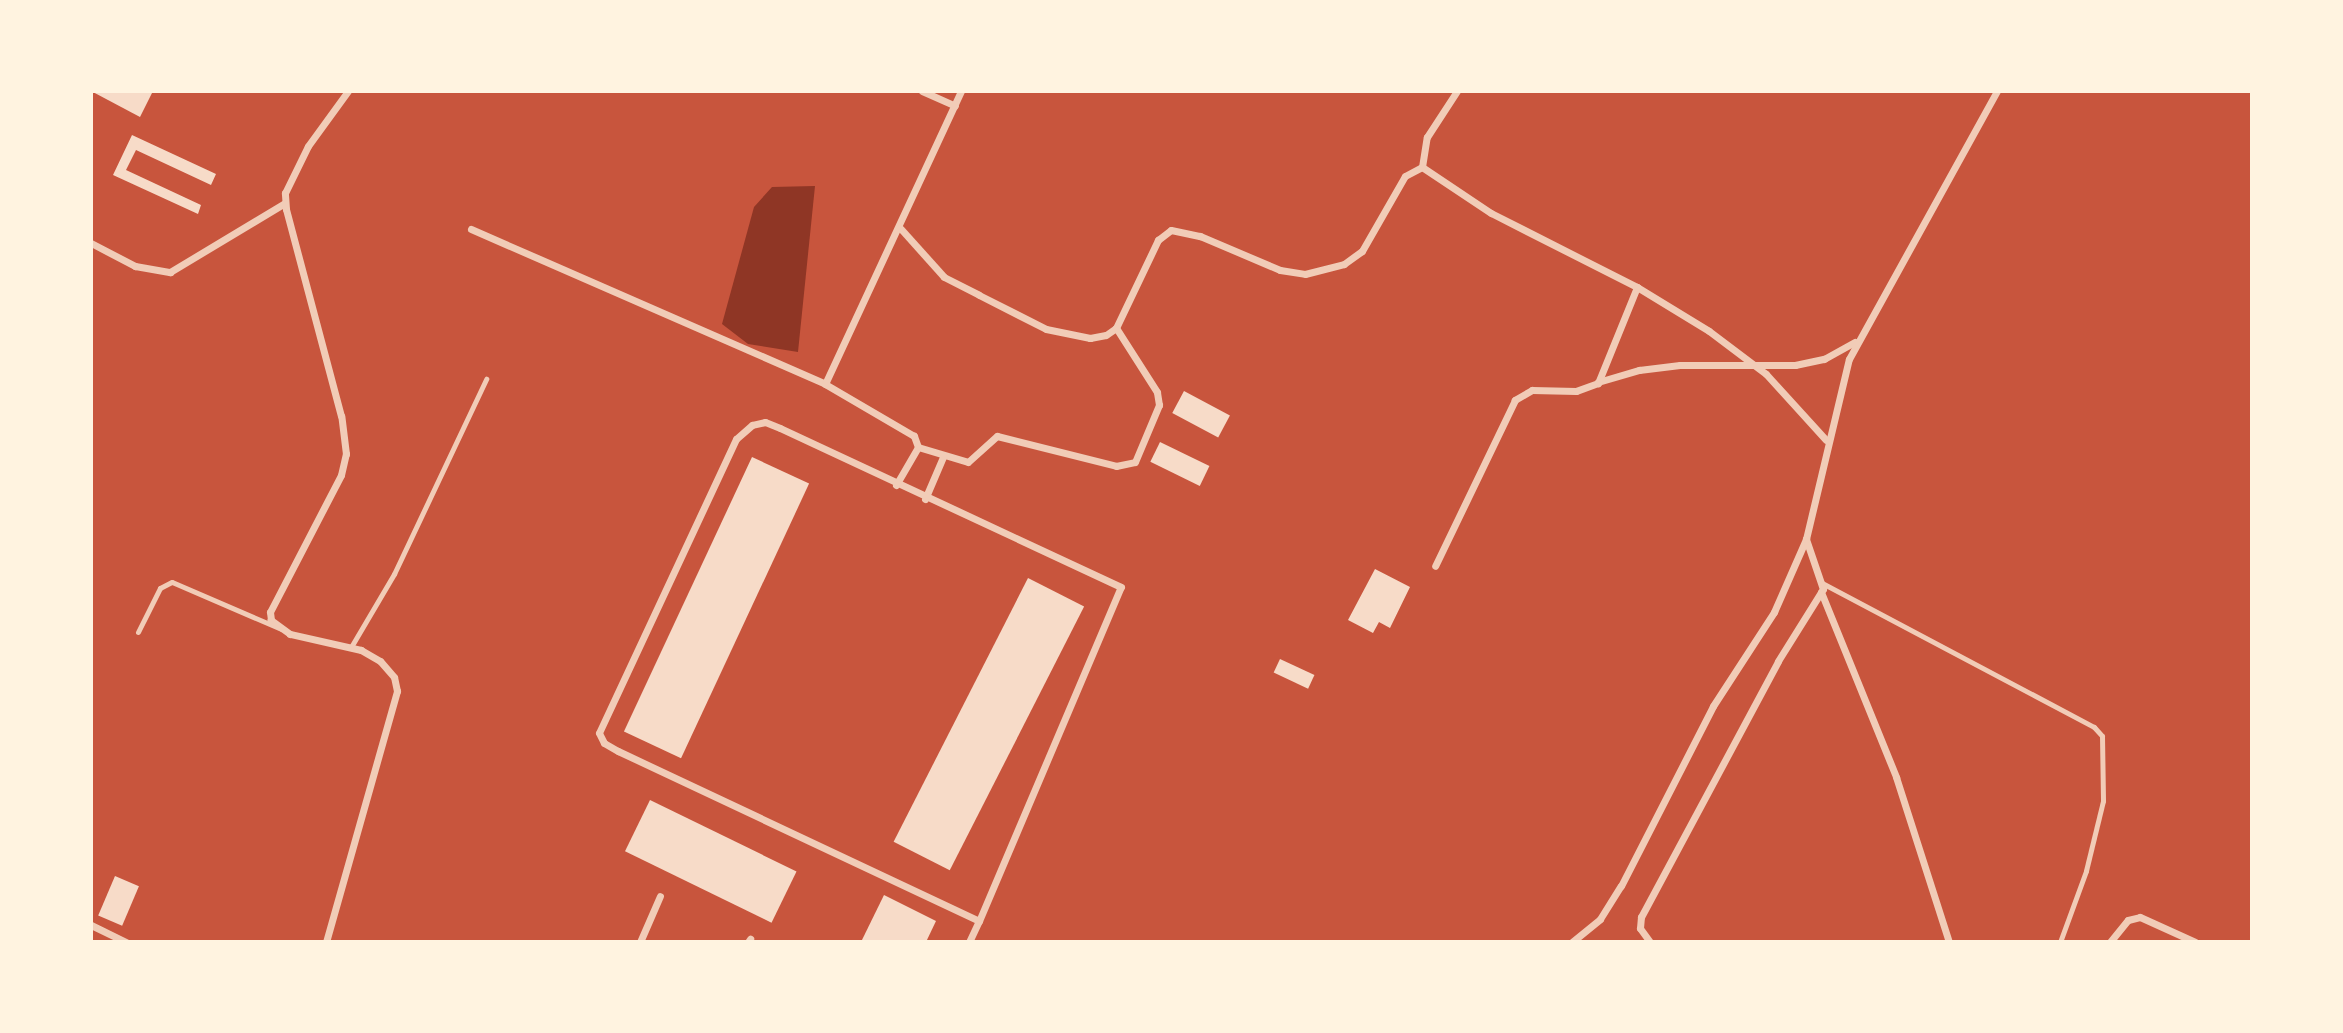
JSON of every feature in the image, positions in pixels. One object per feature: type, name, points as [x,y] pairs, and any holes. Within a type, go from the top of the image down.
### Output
[{"type":"street","points":[[326,942],[397,691],[394,677],[380,661],[351,647],[281,629],[271,620],[271,604],[341,475],[346,454],[341,415],[285,203],[291,175],[348,91]]},
{"type":"street","points":[[922,91],[955,106]]},
{"type":"street","points":[[825,384],[901,229],[961,91]]},
{"type":"street","points":[[901,229],[944,277],[1046,329],[1090,338],[1116,328],[1165,232],[1183,230],[1280,270],[1322,272],[1363,251],[1399,184],[1422,167],[1427,137],[1457,91]]},
{"type":"street","points":[[1572,942],[1600,919],[1620,886],[1713,706],[1774,612],[1806,539],[1837,394],[1858,340],[1997,91]]},
{"type":"street","points":[[1422,167],[1491,213],[1637,287],[1757,367],[1826,440]]},
{"type":"street","points":[[91,243],[135,267],[170,272],[285,203]]},
{"type":"street","points":[[471,229],[825,384],[905,429],[918,447],[943,457],[968,462],[997,436],[1116,466],[1135,462],[1160,405],[1157,392],[1116,328]]},
{"type":"street","points":[[1598,383],[1637,287]]},
{"type":"street","points":[[1435,566],[1515,400],[1532,390],[1576,391],[1639,370],[1680,365],[1757,367],[1824,359],[1858,340]]},
{"type":"street","points":[[969,942],[979,921],[1121,587],[925,499],[780,428],[765,422],[742,431],[599,733],[604,743],[618,751],[979,921]]},
{"type":"street","points":[[896,485],[918,447]]},
{"type":"street","points":[[925,499],[943,457]]},
{"type":"street","points":[[1650,942],[1640,928],[1641,917],[1778,661],[1821,592],[1822,583],[1806,539]]},
{"type":"street","points":[[1821,592],[1896,777],[1949,942]]},
{"type":"street","points":[[640,942],[660,896]]},
{"type":"street","points":[[2110,942],[2128,920],[2140,917],[2195,942]]},
{"type":"street","points":[[91,925],[126,942]]},
{"type":"lane","points":[[351,647],[394,574],[486,379]]},
{"type":"lane","points":[[138,632],[160,588],[172,582],[281,629]]},
{"type":"lane","points":[[1822,583],[2094,726],[2102,736],[2103,801],[2086,871],[2060,942]]},
{"type":"shaded area","points":[[815,186],[798,352],[748,344],[722,324],[754,207],[772,187]]},
{"type":"building","points":[[91,91],[153,91],[140,117]]},
{"type":"building","points":[[132,135],[216,174],[211,185],[136,150],[126,170],[201,205],[198,214],[113,175]]},
{"type":"building","points":[[1184,391],[1230,415],[1218,437],[1172,413]]},
{"type":"building","points":[[1160,442],[1209,466],[1200,486],[1150,462]]},
{"type":"building","points":[[752,457],[809,484],[681,758],[624,732]]},
{"type":"building","points":[[1375,569],[1410,587],[1390,628],[1379,622],[1373,633],[1348,620]]},
{"type":"building","points":[[1028,578],[1084,607],[950,870],[894,842]]},
{"type":"building","points":[[1280,659],[1314,675],[1308,689],[1274,673]]},
{"type":"building","points":[[650,800],[797,871],[772,923],[625,851]]},
{"type":"building","points":[[115,876],[139,886],[122,926],[98,916]]},
{"type":"building","points":[[884,895],[936,921],[926,942],[861,942]]}]
